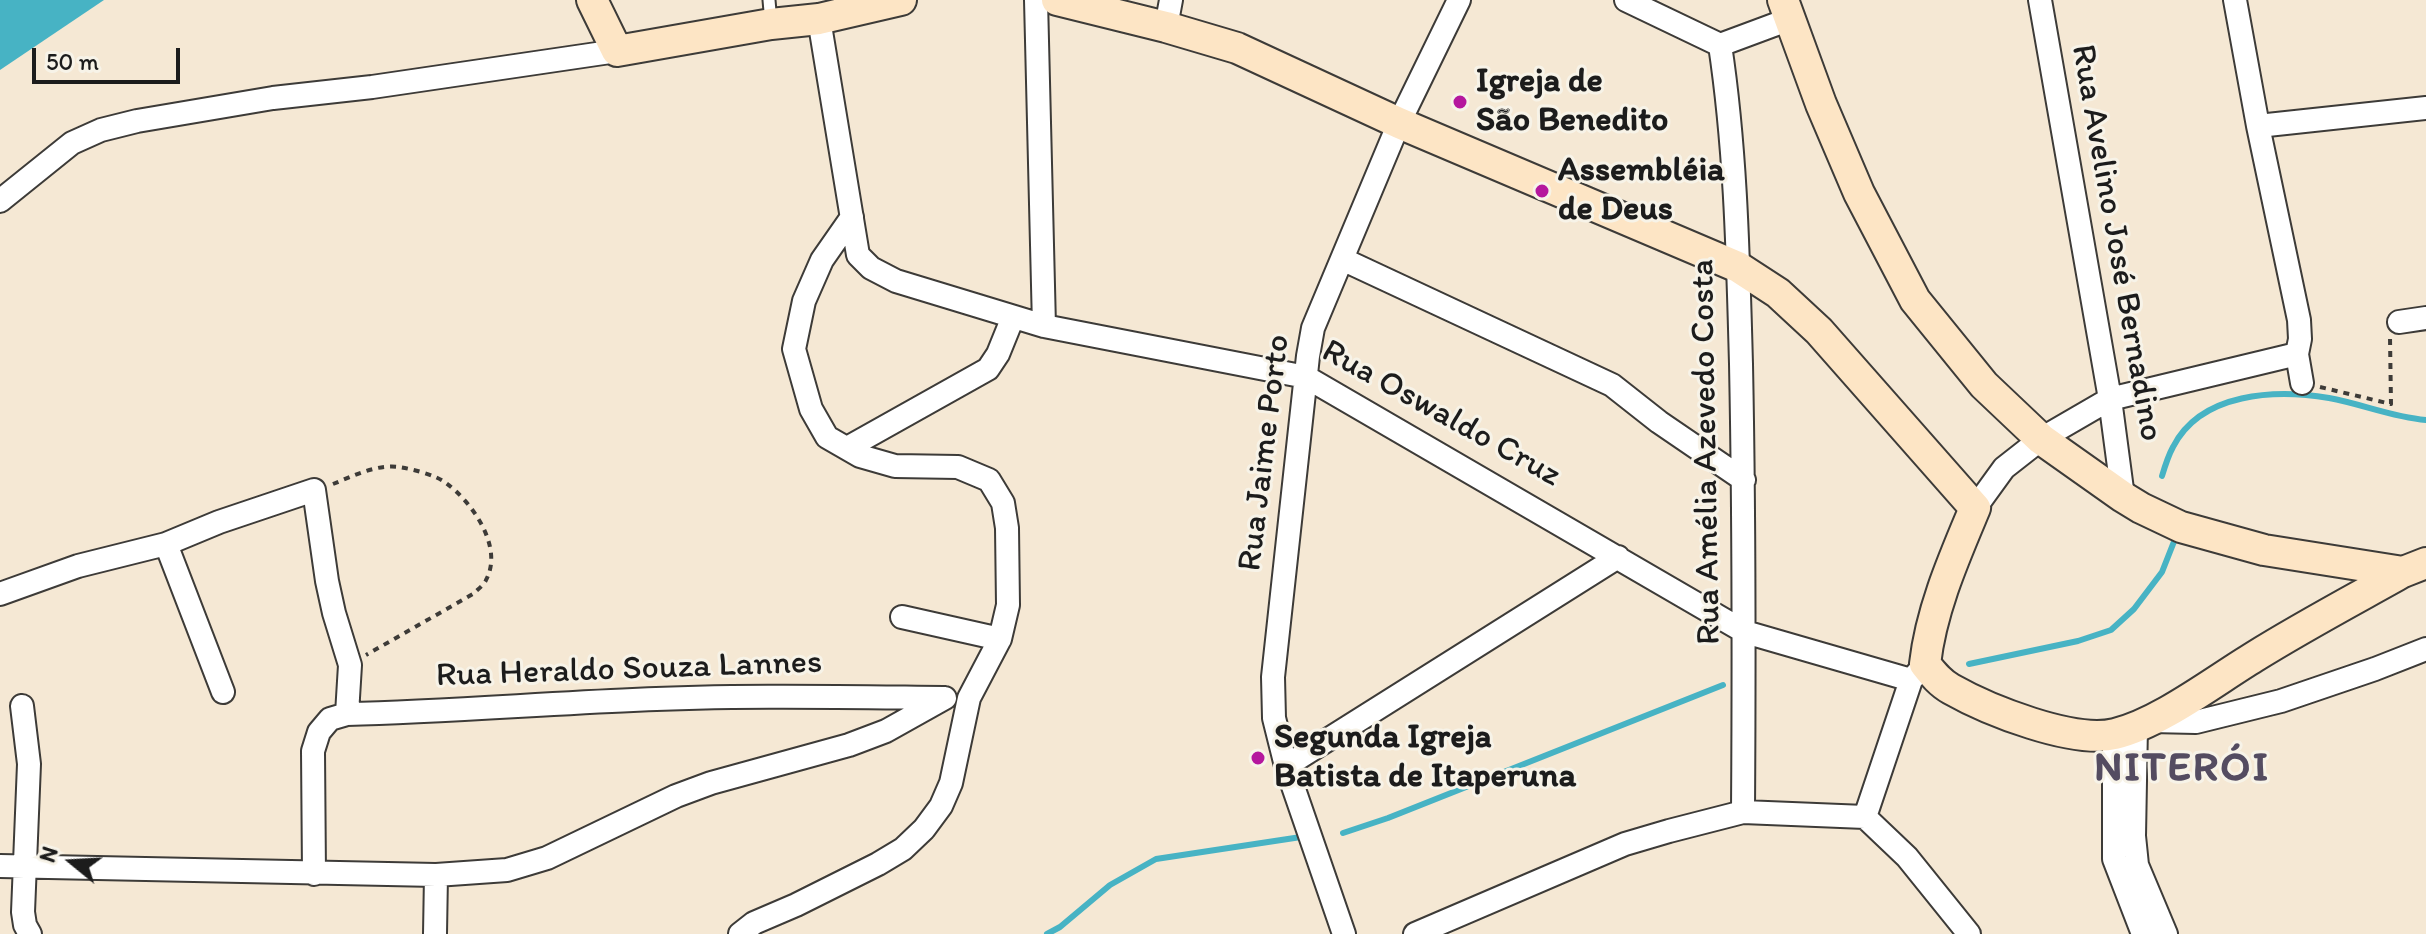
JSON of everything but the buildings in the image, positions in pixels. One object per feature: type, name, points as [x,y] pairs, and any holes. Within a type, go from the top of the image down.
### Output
[{"type":"main road","points":[[592,0],[617,51],[770,12],[819,19],[901,0]]},
{"type":"main road","points":[[1057,0],[1169,14],[1399,123],[1738,267],[1778,293],[1819,331],[1975,508],[1940,601],[1918,672]]},
{"type":"main road","points":[[1786,10],[1859,193],[1915,300],[1984,385],[2041,439],[2123,497],[2181,527],[2264,550],[2414,568]]},
{"type":"main road","points":[[2133,727],[2414,568]]},
{"type":"main road","name":"Rua Oswaldo Cruz","points":[[1918,672],[1936,677],[1950,688],[2049,729],[2099,736],[2133,727]]},
{"type":"street","points":[[1036,0],[1044,326]]},
{"type":"street","name":"Rua Jaime Porto","points":[[1344,934],[1286,766],[1274,718],[1273,677],[1306,377],[1313,328],[1399,123],[1459,0]]},
{"type":"street","points":[[1626,0],[1720,45],[1786,10]]},
{"type":"street","name":"Rua Avelino José Bernadino","points":[[2040,0],[2110,399],[2123,497]]},
{"type":"street","points":[[2235,0],[2299,320],[2297,354],[2302,383]]},
{"type":"street","name":"Rua Oswaldo Cruz","points":[[819,19],[858,255],[871,268],[920,290],[1044,326],[1306,377],[1745,632],[1918,672]]},
{"type":"street","name":"Rua Amélia Azevedo Costa","points":[[1720,45],[1729,108],[1738,267],[1744,480],[1743,812]]},
{"type":"street","points":[[0,201],[72,143],[101,130],[137,121],[273,98],[372,87],[617,51]]},
{"type":"street","points":[[2258,126],[2426,108]]},
{"type":"street","points":[[740,934],[754,923],[878,864],[903,849],[924,829],[941,806],[951,783],[969,698],[1000,639],[1008,605],[1009,547],[1003,503],[989,480],[958,467],[895,466],[860,456],[827,437],[811,409],[794,349],[804,301],[822,260],[852,217]]},
{"type":"street","points":[[1342,259],[1612,385],[1659,422],[1744,480]]},
{"type":"street","points":[[847,448],[988,369],[998,354],[1013,317]]},
{"type":"street","points":[[2399,322],[2426,318]]},
{"type":"street","points":[[1975,508],[2004,468],[2041,439],[2110,399],[2297,354]]},
{"type":"street","points":[[0,594],[78,566],[166,544],[219,522],[314,490],[327,581],[350,665],[347,714],[330,719],[319,732],[313,751],[314,874]]},
{"type":"street","points":[[166,544],[223,692]]},
{"type":"street","points":[[1286,766],[1618,557]]},
{"type":"street","points":[[902,617],[1000,639]]},
{"type":"street","name":"Rua Oswaldo Cruz","points":[[2133,727],[2196,722],[2281,701],[2426,649]]},
{"type":"street","points":[[1865,817],[1918,672]]},
{"type":"street","name":"Rua Heraldo Souza Lannes","points":[[347,714],[678,698],[969,698]]},
{"type":"street","points":[[0,866],[436,875],[507,870],[547,858],[699,787],[849,745],[886,731],[945,698]]},
{"type":"street","points":[[22,706],[29,764],[23,912],[30,934]]},
{"type":"street","points":[[2133,727],[2114,859],[2143,934]]},
{"type":"street","points":[[2133,727],[2137,865],[2166,934]]},
{"type":"street","points":[[1415,934],[1625,844],[1743,812],[1865,817],[1907,857],[1969,934]]},
{"type":"street","points":[[435,934],[436,875]]},
{"type":"path","points":[[2302,383],[2391,404],[2390,329],[2399,322]]},
{"type":"path","points":[[314,490],[376,468],[399,467],[445,481],[477,512],[488,536],[491,558],[487,580],[473,594],[350,665]]},
{"type":"water","points":[[0,0],[104,0],[0,70]]},
{"type":"waterway","points":[[2162,476],[2171,450],[2186,429],[2202,415],[2242,398],[2308,395],[2426,420]]},
{"type":"waterway","points":[[1969,664],[2078,641],[2111,630],[2134,609],[2162,572],[2177,534]]},
{"type":"waterway","points":[[1343,833],[1723,685]]},
{"type":"waterway","points":[[1047,934],[1060,927],[1110,885],[1156,859],[1301,837]]},
{"type":"place","name":"Igreja de São Benedito","points":[[1460,102]]},
{"type":"place","name":"Assembléia de Deus","points":[[1542,191]]},
{"type":"place","name":"Segunda Igreja Batista de Itaperuna","points":[[1258,758]]},
{"type":"district","name":"NITERÓI","points":[[2182,769]]}]
